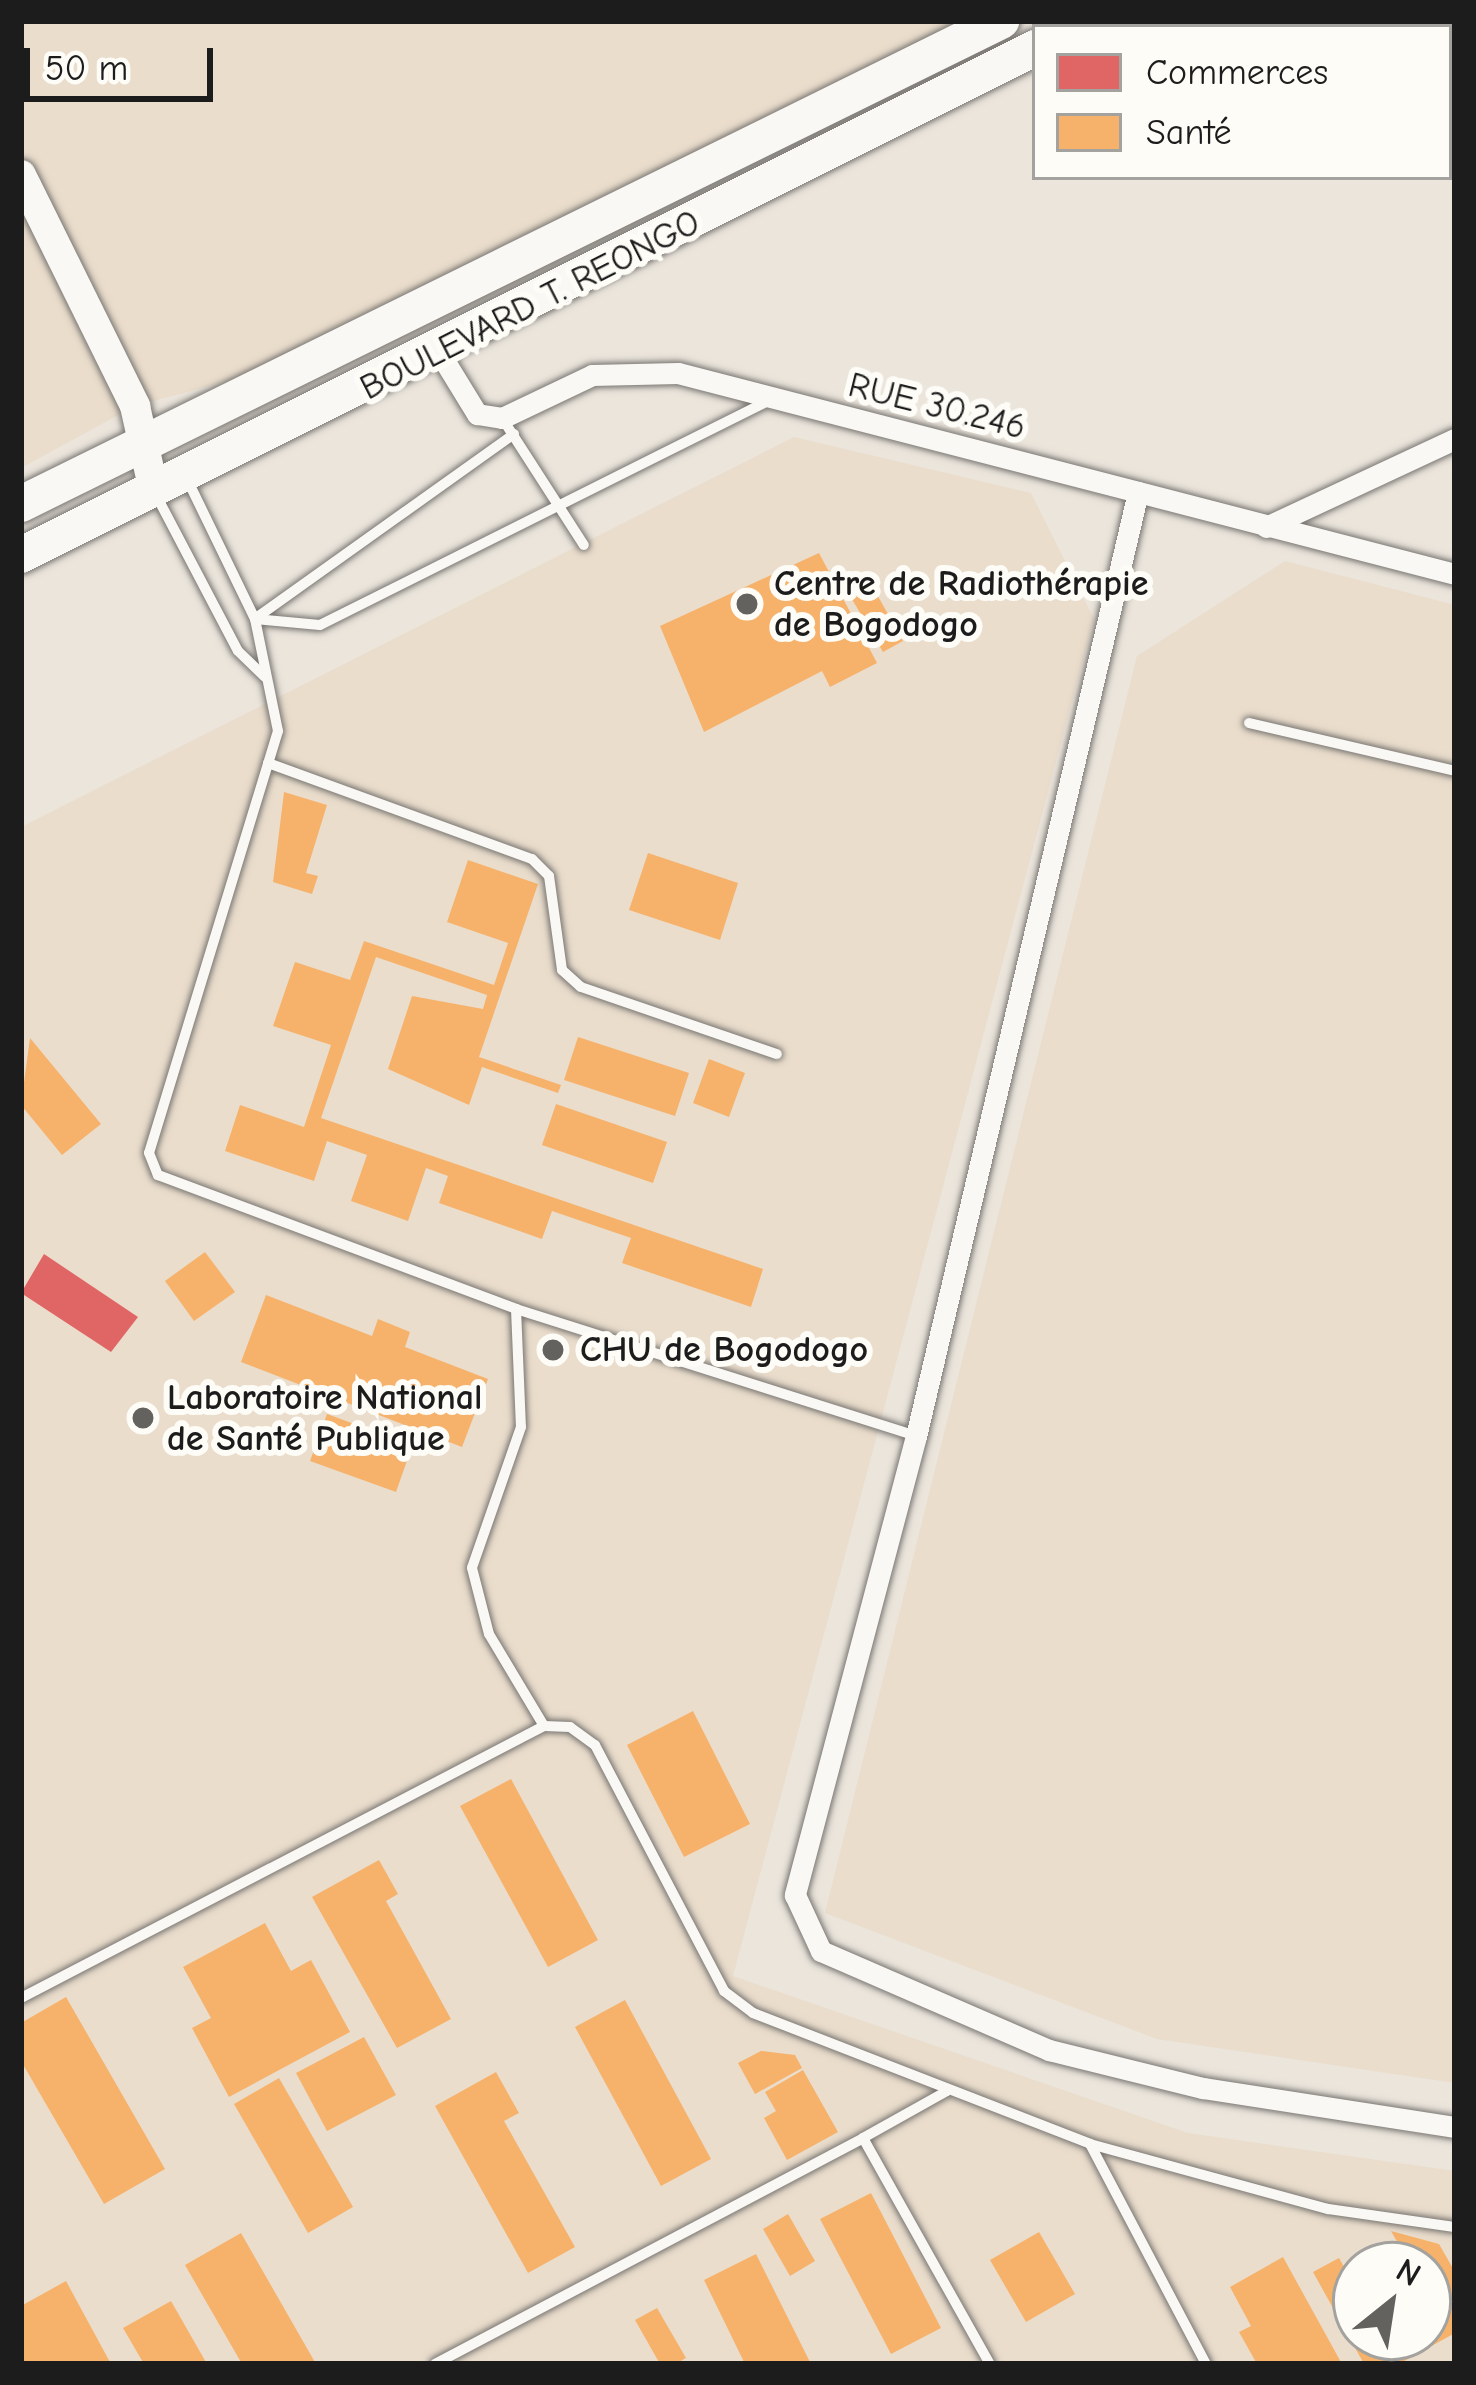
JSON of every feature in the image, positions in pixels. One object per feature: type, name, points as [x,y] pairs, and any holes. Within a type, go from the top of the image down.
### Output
[{"type":"main road","name":"BOULEVARD T. REONGO","points":[[21,505],[1001,21]]},
{"type":"main road","name":"BOULEVARD T. REONGO","points":[[21,555],[439,352],[1032,50]]},
{"type":"street","points":[[21,175],[170,484]]},
{"type":"street","points":[[439,352],[459,398],[508,426]]},
{"type":"street","name":"RUE 30.246","points":[[508,426],[592,374],[630,370],[775,398],[1455,574]]},
{"type":"street","points":[[1266,527],[1455,439]]},
{"type":"street","points":[[1138,492],[916,1436],[795,1895],[821,1951],[1049,2050],[1203,2088],[1455,2127]]},
{"type":"lane","points":[[255,619],[320,625],[775,398]]},
{"type":"lane","points":[[255,619],[508,426],[584,545]]},
{"type":"lane","points":[[170,484],[255,619],[278,731],[149,1154],[158,1175],[516,1309],[916,1436]]},
{"type":"lane","points":[[170,484],[238,651],[267,679]]},
{"type":"lane","points":[[1250,722],[1455,771]]},
{"type":"lane","points":[[268,763],[532,859],[549,876],[562,970],[581,987],[777,1054]]},
{"type":"lane","points":[[516,1309],[521,1427],[472,1568],[488,1634],[544,1726]]},
{"type":"lane","points":[[21,1998],[544,1726],[570,1726],[595,1745],[724,1990],[753,2013],[1090,2144],[1328,2209],[1455,2227]]},
{"type":"lane","points":[[435,2364],[947,2091]]},
{"type":"lane","points":[[863,2138],[990,2364]]},
{"type":"lane","points":[[1090,2144],[1206,2364]]},
{"type":"shaded area","points":[[21,21],[1003,21],[347,349],[135,406],[21,468]]},
{"type":"shaded area","name":"CHU de Bogodogo","points":[[794,437],[1031,493],[1094,619],[733,1976],[1188,2133],[1455,2171],[1455,2364],[21,2364],[21,827]]},
{"type":"shaded area","points":[[1285,561],[1455,605],[1455,2083],[1157,2039],[825,1913],[1137,656]]},
{"type":"building: Commerces","points":[[44,1254],[138,1317],[111,1352],[21,1293]]},
{"type":"building: Santé","points":[[819,553],[877,663],[830,687],[822,671],[704,732],[660,626]]},
{"type":"building: Santé","points":[[870,582],[903,641],[883,652],[849,594]]},
{"type":"building: Santé","points":[[284,792],[327,805],[306,873],[318,876],[312,894],[273,882]]},
{"type":"building: Santé","points":[[648,853],[738,883],[720,940],[629,910]]},
{"type":"building: Santé","points":[[468,860],[538,884],[479,1057],[561,1085],[558,1093],[482,1067],[469,1105],[388,1069],[412,996],[483,1009],[487,995],[376,957],[321,1118],[763,1269],[751,1307],[622,1263],[631,1238],[552,1211],[542,1239],[439,1203],[448,1176],[426,1168],[408,1221],[351,1201],[367,1155],[327,1141],[314,1181],[225,1151],[240,1105],[304,1127],[331,1045],[273,1026],[295,962],[350,980],[364,941],[494,985],[508,943],[447,922]]},
{"type":"building: Santé","points":[[578,1037],[689,1073],[675,1116],[564,1080]]},
{"type":"building: Santé","points":[[30,1038],[101,1124],[62,1155],[21,1105]]},
{"type":"building: Santé","points":[[709,1059],[745,1073],[729,1117],[693,1103]]},
{"type":"building: Santé","points":[[556,1104],[667,1142],[653,1183],[542,1145]]},
{"type":"building: Santé","points":[[205,1252],[235,1292],[194,1321],[165,1281]]},
{"type":"building: Santé","points":[[266,1295],[372,1336],[378,1319],[410,1332],[405,1347],[488,1379],[462,1447],[241,1362]]},
{"type":"building: Santé","points":[[327,1414],[398,1440],[395,1450],[409,1455],[396,1492],[310,1461]]},
{"type":"building: Santé","points":[[693,1711],[750,1824],[684,1857],[627,1745]]},
{"type":"building: Santé","points":[[511,1779],[598,1940],[548,1967],[460,1806]]},
{"type":"building: Santé","points":[[379,1860],[398,1894],[386,1901],[451,2019],[397,2048],[312,1897]]},
{"type":"building: Santé","points":[[265,1923],[291,1971],[311,1960],[350,2032],[229,2097],[192,2028],[211,2018],[183,1967]]},
{"type":"building: Santé","points":[[66,1997],[165,2169],[104,2204],[21,2061],[21,2023]]},
{"type":"building: Santé","points":[[625,2000],[711,2159],[661,2186],[575,2027]]},
{"type":"building: Santé","points":[[364,2037],[396,2095],[327,2131],[296,2073]]},
{"type":"building: Santé","points":[[761,2051],[795,2055],[802,2068],[755,2094],[738,2063]]},
{"type":"building: Santé","points":[[803,2070],[838,2132],[787,2160],[764,2118],[776,2111],[765,2092]]},
{"type":"building: Santé","points":[[496,2072],[519,2113],[504,2121],[575,2247],[528,2273],[435,2106]]},
{"type":"building: Santé","points":[[279,2078],[353,2207],[308,2233],[234,2104]]},
{"type":"building: Santé","points":[[871,2193],[941,2328],[891,2354],[820,2219]]},
{"type":"building: Santé","points":[[788,2214],[815,2261],[790,2276],[763,2229]]},
{"type":"building: Santé","points":[[1391,2231],[1428,2241],[1397,2241]]},
{"type":"building: Santé","points":[[1039,2232],[1075,2294],[1026,2322],[990,2260]]},
{"type":"building: Santé","points":[[241,2233],[316,2364],[242,2364],[185,2265]]},
{"type":"building: Santé","points":[[756,2254],[811,2364],[745,2364],[704,2280]]},
{"type":"building: Santé","points":[[1283,2257],[1332,2346],[1332,2361],[1342,2364],[1257,2364],[1239,2332],[1251,2326],[1230,2287]]},
{"type":"building: Santé","points":[[1332,2262],[1332,2306],[1313,2272]]},
{"type":"building: Santé","points":[[1452,2267],[1455,2272],[1452,2335]]},
{"type":"building: Santé","points":[[66,2281],[111,2364],[21,2364],[21,2306]]},
{"type":"building: Santé","points":[[171,2301],[207,2364],[144,2364],[123,2328]]},
{"type":"building: Santé","points":[[657,2308],[686,2358],[675,2364],[660,2364],[635,2320]]},
{"type":"building: Santé","points":[[1362,2361],[1404,2361],[1399,2364]]},
{"type":"place","name":"Centre de Radiothérapie de Bogodogo","points":[[747,604]]},
{"type":"place","name":"CHU de Bogodogo","points":[[553,1350]]},
{"type":"place","name":"Laboratoire National de Santé Publique","points":[[143,1418]]}]
